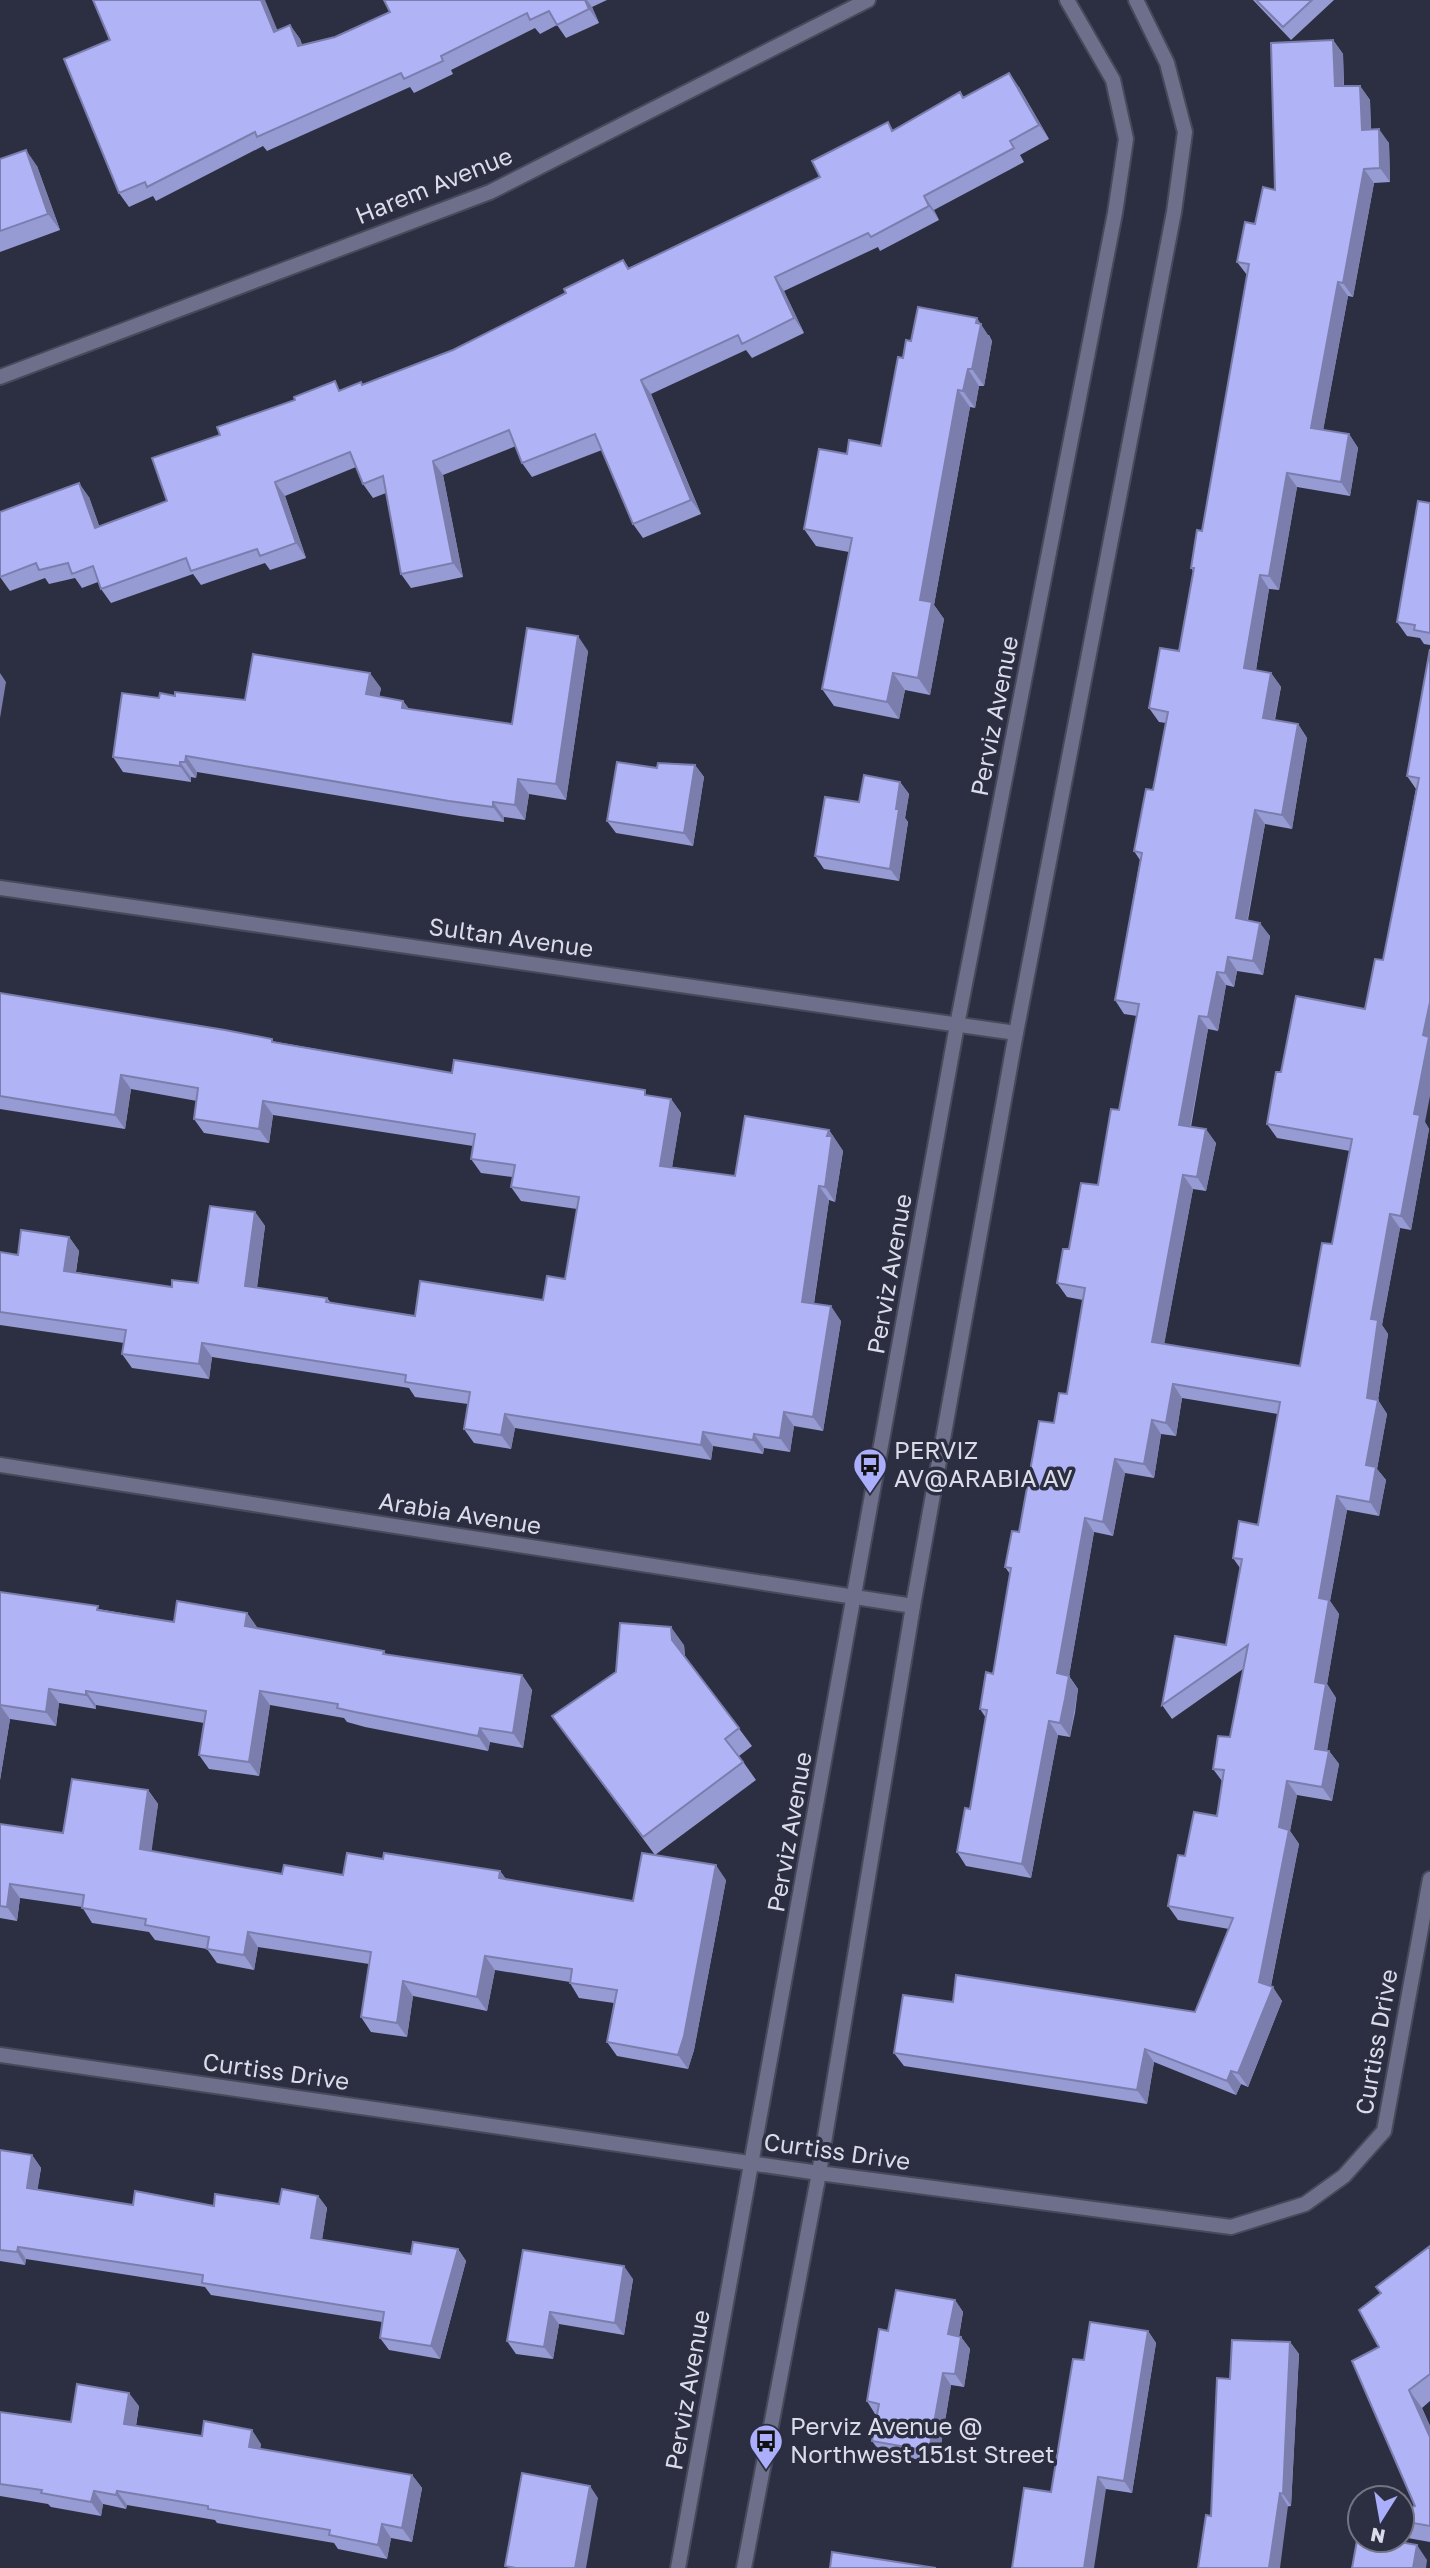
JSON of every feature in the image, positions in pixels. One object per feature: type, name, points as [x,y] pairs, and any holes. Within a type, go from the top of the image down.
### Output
[{"type":"street","name":"Harem Avenue","points":[[0,377],[490,192],[868,0]]},
{"type":"street","name":"Perviz Avenue","points":[[678,2568],[957,1025],[1110,240],[1126,139],[1113,80],[1068,0]]},
{"type":"street","points":[[744,2568],[819,2173],[913,1606],[1016,1033],[1171,226],[1185,132],[1167,63],[1136,0]]},
{"type":"street","name":"Sultan Avenue","points":[[0,888],[1016,1033]]},
{"type":"street","name":"Arabia Avenue","points":[[0,1465],[913,1606]]},
{"type":"street","name":"Curtiss Drive","points":[[0,2055],[819,2173],[1231,2227],[1305,2204],[1345,2176],[1384,2131],[1430,1879]]},
{"type":"building","points":[[93,0],[261,0],[274,32],[290,25],[298,46],[335,37],[390,12],[384,0],[585,0],[589,9],[557,25],[549,11],[530,20],[527,13],[441,56],[443,61],[404,79],[401,73],[257,137],[255,132],[147,187],[145,182],[119,193],[64,59],[110,40]]},
{"type":"building","points":[[1256,0],[1312,0],[1283,27]]},
{"type":"building","points":[[1333,40],[1335,86],[1360,86],[1362,130],[1379,129],[1380,168],[1364,169],[1343,283],[1338,282],[1311,428],[1349,434],[1341,482],[1287,473],[1269,576],[1260,575],[1244,668],[1271,673],[1263,718],[1298,724],[1282,815],[1255,810],[1236,918],[1260,923],[1253,961],[1228,957],[1225,973],[1217,972],[1208,1017],[1199,1016],[1179,1125],[1206,1129],[1197,1177],[1183,1175],[1152,1342],[1300,1366],[1322,1243],[1332,1244],[1352,1139],[1267,1124],[1276,1072],[1281,1072],[1296,996],[1365,1009],[1375,959],[1383,960],[1419,778],[1407,776],[1430,649],[1430,1002],[1423,1035],[1429,1037],[1414,1114],[1420,1115],[1401,1216],[1390,1214],[1371,1319],[1378,1320],[1367,1398],[1378,1400],[1366,1465],[1376,1467],[1370,1502],[1337,1496],[1319,1598],[1329,1600],[1315,1682],[1326,1684],[1315,1749],[1329,1751],[1322,1787],[1287,1781],[1279,1827],[1289,1830],[1259,1982],[1273,1987],[1238,2073],[1231,2071],[1227,2081],[1145,2049],[1137,2090],[894,2053],[903,1995],[953,2002],[956,1975],[1195,2012],[1233,1918],[1168,1906],[1178,1855],[1185,1856],[1194,1812],[1217,1816],[1224,1770],[1213,1769],[1218,1736],[1230,1737],[1248,1645],[1162,1705],[1175,1636],[1226,1645],[1242,1559],[1233,1558],[1239,1521],[1258,1525],[1280,1402],[1173,1384],[1166,1423],[1152,1420],[1144,1464],[1115,1459],[1103,1522],[1085,1518],[1057,1673],[1069,1676],[1065,1699],[1060,1723],[1049,1721],[1022,1864],[957,1852],[965,1808],[970,1809],[987,1710],[980,1709],[986,1672],[993,1674],[1011,1568],[1005,1567],[1012,1531],[1019,1532],[1039,1421],[1054,1423],[1059,1393],[1067,1394],[1085,1288],[1057,1283],[1063,1249],[1069,1249],[1081,1183],[1098,1185],[1111,1109],[1119,1110],[1139,1004],[1115,1000],[1142,853],[1134,851],[1146,789],[1153,790],[1168,712],[1149,708],[1160,648],[1179,651],[1194,568],[1191,568],[1197,530],[1202,531],[1249,264],[1237,262],[1245,222],[1255,224],[1263,187],[1275,190],[1271,43]]},
{"type":"building","points":[[1009,73],[1039,125],[1010,141],[1014,148],[924,196],[929,206],[871,237],[868,233],[775,277],[794,318],[742,344],[738,335],[641,380],[691,500],[633,524],[595,434],[522,463],[509,430],[433,461],[453,563],[401,574],[383,476],[363,484],[350,452],[275,482],[296,543],[260,556],[257,549],[191,571],[186,558],[101,589],[93,566],[72,574],[68,563],[39,570],[36,563],[0,577],[0,512],[79,483],[95,528],[167,501],[152,458],[220,435],[217,427],[295,400],[294,397],[335,381],[339,391],[361,382],[362,385],[453,350],[566,293],[564,289],[623,260],[628,269],[820,177],[812,161],[888,122],[892,131],[960,92],[963,98]]},
{"type":"building","points":[[26,150],[48,214],[0,231],[0,159]]},
{"type":"building","points":[[918,307],[977,318],[976,323],[981,324],[972,369],[968,369],[963,391],[958,390],[920,600],[932,602],[918,678],[893,673],[887,702],[822,689],[852,538],[804,529],[819,449],[847,454],[849,440],[881,446],[898,357],[903,358],[906,340],[911,341]]},
{"type":"building","points":[[1418,501],[1430,503],[1430,633],[1414,630],[1415,625],[1397,622]]},
{"type":"building","points":[[527,628],[578,636],[556,784],[518,779],[515,805],[493,802],[493,807],[449,801],[186,756],[185,762],[180,762],[180,766],[113,757],[122,693],[159,698],[160,693],[175,696],[175,692],[245,700],[253,654],[370,673],[366,694],[403,701],[402,708],[512,724]]},
{"type":"building","points":[[617,762],[657,768],[658,763],[695,765],[684,833],[607,821]]},
{"type":"building","points":[[864,775],[900,782],[890,869],[815,856],[825,797],[859,802]]},
{"type":"building","points":[[0,993],[225,1030],[272,1039],[272,1042],[452,1073],[454,1060],[645,1090],[645,1095],[671,1099],[660,1166],[735,1176],[745,1116],[829,1130],[827,1136],[832,1136],[825,1187],[819,1186],[802,1302],[831,1306],[813,1417],[784,1412],[780,1438],[754,1434],[753,1440],[703,1432],[701,1445],[505,1414],[501,1435],[464,1429],[470,1392],[405,1382],[406,1375],[202,1343],[199,1364],[122,1354],[126,1330],[0,1312],[0,1252],[18,1255],[21,1230],[69,1237],[64,1271],[172,1287],[172,1280],[198,1283],[210,1206],[255,1212],[245,1286],[327,1298],[326,1302],[415,1316],[420,1281],[543,1300],[547,1276],[565,1279],[579,1197],[511,1187],[515,1165],[471,1159],[475,1134],[263,1101],[259,1129],[194,1119],[198,1088],[121,1075],[115,1115],[0,1096]]},
{"type":"building","points":[[0,1592],[98,1606],[97,1610],[174,1622],[177,1601],[247,1613],[245,1626],[384,1651],[383,1654],[522,1675],[513,1733],[480,1728],[478,1736],[337,1708],[338,1704],[260,1691],[249,1762],[199,1755],[206,1711],[86,1691],[86,1695],[49,1689],[46,1712],[0,1705]]},
{"type":"building","points":[[620,1623],[671,1627],[672,1640],[739,1728],[725,1739],[743,1762],[643,1837],[552,1716],[616,1672]]},
{"type":"building","points":[[72,1779],[148,1790],[140,1849],[282,1874],[284,1865],[343,1875],[347,1853],[383,1859],[384,1853],[500,1871],[499,1878],[633,1901],[642,1853],[716,1865],[684,2036],[678,2055],[607,2042],[617,1990],[570,1983],[572,1969],[485,1956],[477,1997],[403,1981],[397,2023],[361,2017],[371,1952],[248,1932],[244,1955],[207,1949],[209,1937],[145,1925],[146,1919],[82,1908],[84,1895],[10,1884],[7,1907],[0,1906],[0,1824],[63,1833]]},
{"type":"building","points":[[0,2150],[32,2155],[27,2188],[133,2205],[135,2191],[214,2206],[215,2194],[279,2204],[282,2189],[318,2196],[311,2238],[411,2254],[413,2242],[458,2249],[431,2346],[380,2338],[384,2312],[202,2283],[203,2275],[18,2247],[17,2252],[0,2250]]},
{"type":"building","points":[[1430,2246],[1430,2374],[1409,2390],[1430,2437],[1430,2526],[1416,2524],[1416,2484],[1405,2484],[1352,2361],[1379,2347],[1359,2310],[1381,2293],[1376,2287]]},
{"type":"building","points":[[523,2250],[624,2266],[615,2323],[550,2312],[544,2347],[507,2341]]},
{"type":"building","points":[[896,2290],[955,2300],[948,2334],[961,2337],[955,2374],[943,2373],[929,2451],[872,2441],[879,2404],[867,2401],[879,2329],[888,2331]]},
{"type":"building","points":[[1090,2322],[1148,2331],[1124,2481],[1098,2477],[1084,2568],[1012,2568],[1024,2488],[1051,2492],[1073,2359],[1084,2360]]},
{"type":"building","points":[[1232,2340],[1290,2342],[1283,2494],[1280,2493],[1269,2568],[1198,2568],[1206,2515],[1211,2516],[1217,2378],[1230,2379]]},
{"type":"building","points":[[77,2384],[129,2393],[124,2424],[202,2436],[204,2421],[252,2430],[249,2447],[412,2475],[402,2528],[382,2524],[378,2545],[329,2535],[330,2530],[117,2491],[116,2495],[94,2491],[91,2502],[41,2493],[42,2490],[0,2484],[0,2412],[71,2422]]},
{"type":"building","points":[[522,2473],[590,2486],[575,2568],[505,2566]]},
{"type":"building","points":[[832,2552],[936,2568],[830,2568]]},
{"type":"building","points":[[1355,2554],[1415,2554],[1413,2568],[1352,2568]]},
{"type":"place","name":"PERVIZ AV@ARABIA AV","points":[[870,1495]]},
{"type":"place","name":"Perviz Avenue @ Northwest 151st Street","points":[[766,2471]]}]
